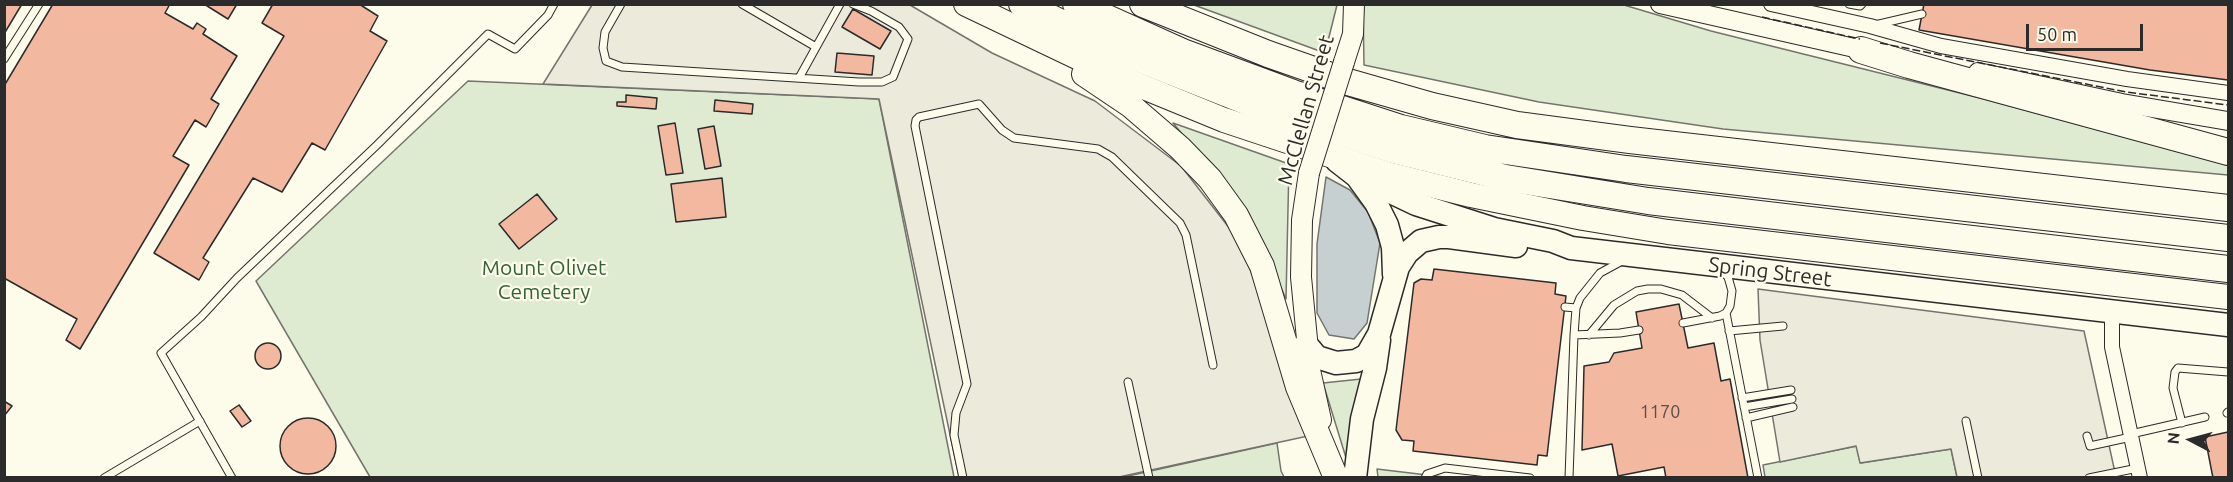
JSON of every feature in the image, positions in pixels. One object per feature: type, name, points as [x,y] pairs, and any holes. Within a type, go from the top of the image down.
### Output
[{"type":"highway","points":[[966,4],[1018,16],[1124,52],[1258,106],[1393,150],[1506,178],[1648,201],[2229,268]]},
{"type":"highway","points":[[1076,4],[1185,53],[1264,83],[1401,128],[1485,148],[1626,169],[2229,238]]},
{"type":"highway","points":[[1147,6],[1250,48],[1348,82],[1432,106],[1517,125],[1690,147],[2229,207]]},
{"type":"highway","points":[[1018,16],[1173,99],[1329,155],[1396,176],[1471,195],[1583,218],[1668,232],[2229,297]]},
{"type":"highway","points":[[1018,16],[1130,105],[1185,153],[1218,189],[1244,228],[1259,259],[1272,295],[1298,387],[1342,476]]},
{"type":"highway","points":[[1861,50],[1920,69],[2229,153]]},
{"type":"main road","name":"McClellan Street","points":[[1342,476],[1314,393],[1306,344],[1301,277],[1301,238],[1309,173],[1353,34],[1354,4]]},
{"type":"main road","name":"Spring Street","points":[[1329,155],[1356,175],[1431,210],[1494,229],[1553,241],[1571,248],[2229,326]]},
{"type":"main road","points":[[1356,175],[1387,225],[1393,247],[1394,277]]},
{"type":"main road","points":[[1306,344],[1317,357],[1336,363],[1356,361],[1368,355],[1382,323],[1394,277],[1407,253],[1421,241],[1449,237],[1549,250],[1571,248]]},
{"type":"main road","points":[[1342,476],[1362,419],[1375,368],[1382,323]]},
{"type":"street","points":[[1660,4],[1861,50],[1911,58],[2122,103],[2229,121]]},
{"type":"street","points":[[1771,4],[1870,26],[1941,46],[2127,79],[2229,93]]},
{"type":"street","points":[[2112,312],[2112,347],[2139,472]]},
{"type":"lane","points":[[4,59],[39,4]]},
{"type":"lane","points":[[232,477],[161,353],[201,317],[237,278],[377,145],[488,34],[515,48],[548,15],[554,4]]},
{"type":"lane","points":[[621,4],[605,32],[603,48],[606,61],[622,67],[859,82],[882,82],[893,77],[908,39],[899,27],[853,4]]},
{"type":"lane","points":[[742,4],[816,47]]},
{"type":"lane","points":[[799,78],[840,4]]},
{"type":"lane","points":[[1849,4],[1860,6],[1862,4]]},
{"type":"lane","points":[[1870,26],[1922,14]]},
{"type":"lane","points":[[963,477],[954,435],[956,413],[968,384],[915,126],[919,117],[979,104],[1002,130],[1014,138],[1098,149],[1112,157],[1180,222],[1186,235],[1214,365]]},
{"type":"lane","points":[[1569,477],[1576,308],[1586,288],[1600,273],[1619,262],[1643,258]]},
{"type":"lane","points":[[1715,266],[1728,276],[1731,283],[1732,299],[1726,313],[1758,477]]},
{"type":"lane","points":[[1589,335],[1620,302],[1637,291],[1661,289],[1682,295],[1712,318]]},
{"type":"lane","points":[[1565,307],[1576,308]]},
{"type":"lane","points":[[1683,323],[1726,313]]},
{"type":"lane","points":[[1730,331],[1783,326]]},
{"type":"lane","points":[[1574,335],[1639,330]]},
{"type":"lane","points":[[2181,423],[2173,388],[2175,372],[2178,368],[2229,372]]},
{"type":"lane","points":[[1128,382],[1149,477]]},
{"type":"lane","points":[[1742,398],[1791,390]]},
{"type":"lane","points":[[1744,408],[1792,403],[1746,418]]},
{"type":"lane","points":[[2087,436],[2090,446],[2205,417]]},
{"type":"lane","points":[[104,477],[200,421]]},
{"type":"lane","points":[[1966,421],[1978,477]]},
{"type":"lane","points":[[1425,477],[1427,474],[1446,468],[1530,477]]},
{"type":"lane","points":[[2089,477],[2139,472]]},
{"type":"green space","points":[[1337,4],[1325,53],[1194,5]]},
{"type":"green space","points":[[1363,5],[1624,5],[1711,31],[1984,99],[2228,165],[2228,175],[1723,129],[1539,102],[1364,65]]},
{"type":"green space","name":"Mount Olivet Cemetery","points":[[468,81],[879,99],[954,477],[370,477],[256,281]]},
{"type":"green space","points":[[1173,123],[1289,164],[1286,299],[1249,214]]},
{"type":"green space","points":[[1361,379],[1347,461],[1323,383]]},
{"type":"green space","points":[[1277,443],[1284,477],[1119,478]]},
{"type":"green space","points":[[1857,446],[1861,463],[1951,449],[1957,477],[1765,477],[1763,465]]},
{"type":"green space","points":[[1377,469],[1444,477],[1378,477]]},
{"type":"shaded area","points":[[592,5],[910,5],[992,53],[1095,101],[1181,166],[1241,243],[1308,436],[1119,477],[959,477],[879,99],[543,84]]},
{"type":"shaded area","points":[[1326,177],[1350,190],[1368,212],[1380,243],[1367,323],[1354,339],[1329,335],[1317,313],[1317,244]]},
{"type":"shaded area","points":[[1758,289],[2084,331],[2116,477],[1957,477],[1951,449],[1860,463],[1856,446],[1780,462],[1760,340]]},
{"type":"building","points":[[4,4],[22,4],[4,34]]},
{"type":"building","points":[[53,4],[170,4],[165,13],[193,29],[197,23],[206,29],[203,34],[237,56],[211,99],[219,104],[206,127],[195,120],[173,156],[189,165],[80,349],[66,340],[77,319],[4,278],[4,86]]},
{"type":"building","points":[[204,4],[237,4],[228,19]]},
{"type":"building","points":[[273,4],[359,4],[378,16],[370,31],[387,41],[325,150],[312,143],[282,192],[253,178],[203,258],[209,262],[199,280],[154,253],[284,36],[262,23]]},
{"type":"building","points":[[1924,4],[2228,4],[2228,80],[2150,70],[1919,30]]},
{"type":"building","points":[[853,9],[891,31],[880,49],[842,27]]},
{"type":"building","points":[[837,53],[874,56],[872,75],[835,72]]},
{"type":"building","points":[[626,95],[657,98],[656,109],[617,106],[617,102],[626,102]]},
{"type":"building","points":[[715,100],[753,104],[752,114],[714,111]]},
{"type":"building","points":[[675,123],[683,173],[666,175],[658,126]]},
{"type":"building","points":[[714,126],[721,166],[705,169],[698,129]]},
{"type":"building","points":[[722,178],[726,217],[676,222],[671,184]]},
{"type":"building","points":[[537,194],[557,219],[519,249],[499,224]]},
{"type":"building","points":[[1434,269],[1556,283],[1555,294],[1566,296],[1547,456],[1538,455],[1537,465],[1413,451],[1414,441],[1402,440],[1396,430],[1414,283],[1421,279],[1432,280]]},
{"type":"building","points":[[1679,304],[1688,348],[1714,343],[1721,381],[1730,379],[1748,478],[1666,478],[1664,467],[1618,476],[1612,444],[1582,450],[1584,366],[1609,362],[1614,353],[1642,348],[1636,312]]},
{"type":"building","points":[[268,343],[277,347],[281,356],[277,365],[268,369],[259,365],[255,356],[259,347]]},
{"type":"building","points":[[4,401],[12,406],[4,416]]},
{"type":"building","points":[[239,405],[251,421],[242,427],[230,411]]},
{"type":"building","points":[[303,418],[313,418],[328,426],[334,435],[336,446],[334,457],[328,466],[313,474],[303,474],[292,469],[285,462],[280,451],[280,441],[285,430],[292,423]]},
{"type":"building","points":[[2228,432],[2228,478],[2213,478],[2205,437]]},
{"type":"fence","points":[[1762,17],[1860,39]]},
{"type":"fence","points":[[1880,43],[2126,92],[2228,105]]}]
